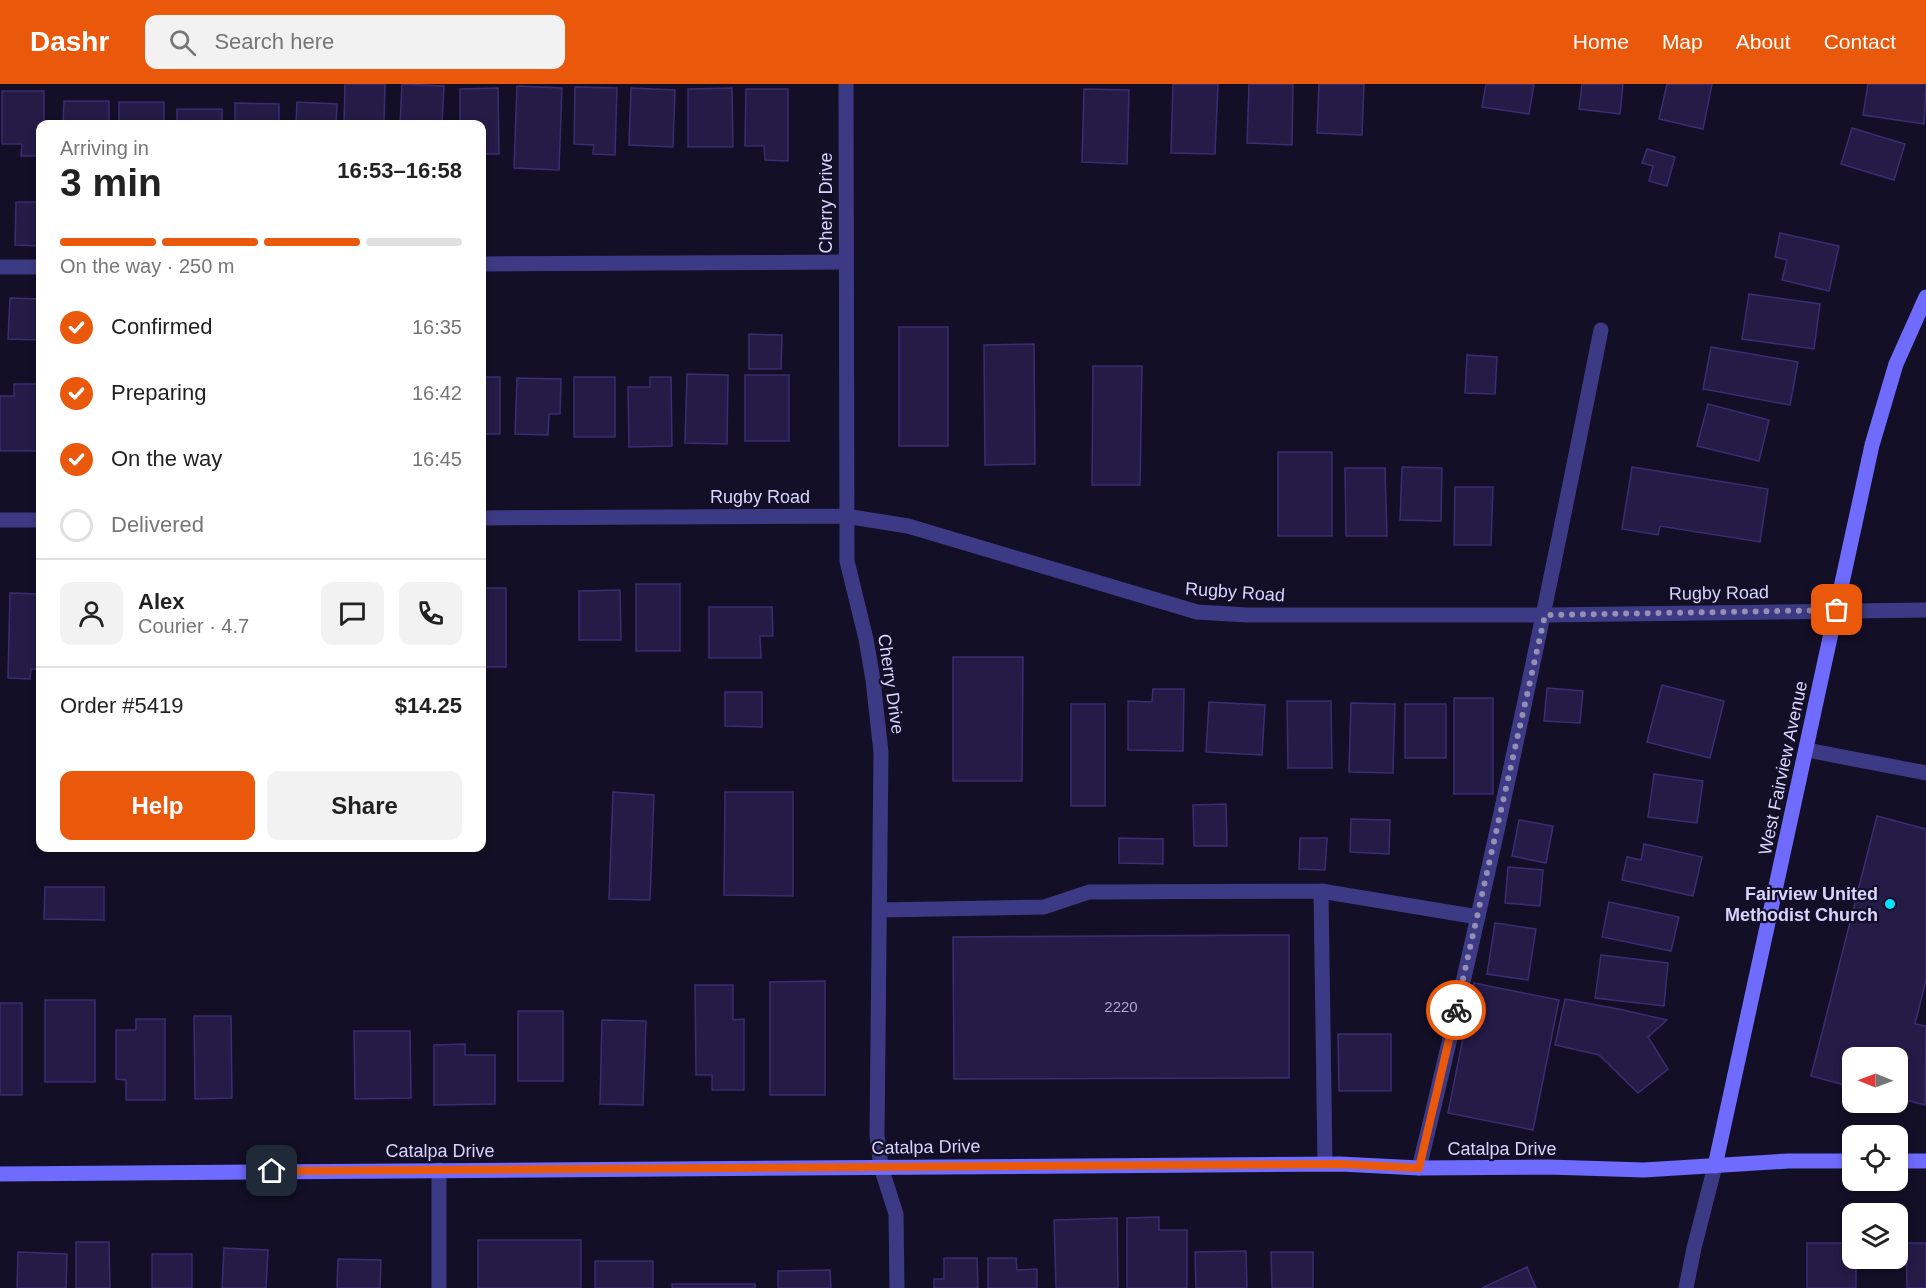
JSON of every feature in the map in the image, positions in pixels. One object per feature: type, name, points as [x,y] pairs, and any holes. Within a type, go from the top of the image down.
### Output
[{"type":"street","name":"Cherry Drive","points":[[846,84],[845,516],[847,561],[873,680],[881,752],[877,1135],[881,1167],[896,1214],[897,1288]]},
{"type":"street","points":[[486,264],[846,262]]},
{"type":"street","points":[[0,267],[36,267]]},
{"type":"street","name":"West Fairview Avenue","points":[[1686,1288],[1715,1166],[1882,407],[1896,364],[1926,297]]},
{"type":"street","points":[[1419,1168],[1545,615],[1600,330]]},
{"type":"street","name":"Rugby Road","points":[[486,518],[845,516],[908,526],[1197,612],[1246,615],[1545,615],[1926,610]]},
{"type":"street","points":[[0,520],[36,520]]},
{"type":"street","points":[[1807,750],[1926,773]]},
{"type":"street","points":[[880,910],[1044,907],[1089,892],[1321,891],[1478,917]]},
{"type":"street","points":[[1321,891],[1325,1164]]},
{"type":"street","name":"Catalpa Drive","points":[[0,1174],[1325,1164],[1419,1168],[1548,1167],[1644,1170],[1788,1161],[1842,1161]]},
{"type":"street","points":[[1908,1161],[1926,1161]]},
{"type":"street","points":[[439,1170],[439,1288]]},
{"type":"building","points":[[345,84],[385,84],[384,120],[344,120]]},
{"type":"building","points":[[402,84],[444,86],[442,120],[400,120]]},
{"type":"building","points":[[1173,84],[1218,84],[1215,154],[1171,153]]},
{"type":"building","points":[[1249,84],[1293,84],[1292,145],[1247,143]]},
{"type":"building","points":[[1319,84],[1364,84],[1362,135],[1317,133]]},
{"type":"building","points":[[1486,84],[1534,84],[1529,114],[1482,107]]},
{"type":"building","points":[[1582,84],[1623,84],[1620,114],[1579,109]]},
{"type":"building","points":[[1667,84],[1712,84],[1703,129],[1659,119]]},
{"type":"building","points":[[1868,84],[1926,84],[1924,124],[1863,115]]},
{"type":"building","points":[[517,86],[562,88],[559,170],[514,168]]},
{"type":"building","points":[[575,87],[617,88],[615,155],[593,154],[594,145],[574,144]]},
{"type":"building","points":[[498,88],[499,154],[486,154],[486,120],[460,120],[460,89]]},
{"type":"building","points":[[631,88],[675,90],[673,147],[629,145]]},
{"type":"building","points":[[732,88],[733,147],[688,147],[688,89]]},
{"type":"building","points":[[746,89],[788,89],[788,161],[765,160],[764,146],[745,146]]},
{"type":"building","points":[[1084,89],[1129,90],[1127,164],[1082,162]]},
{"type":"building","points":[[2,91],[44,91],[44,120],[36,120],[36,156],[21,156],[22,144],[2,144]]},
{"type":"building","points":[[64,101],[109,101],[109,120],[63,120]]},
{"type":"building","points":[[119,102],[164,102],[164,120],[119,120]]},
{"type":"building","points":[[297,102],[337,104],[336,120],[296,120]]},
{"type":"building","points":[[235,103],[279,104],[279,120],[235,120]]},
{"type":"building","points":[[177,109],[222,109],[222,120],[177,120]]},
{"type":"building","points":[[1852,128],[1905,144],[1894,180],[1841,164]]},
{"type":"building","points":[[1647,149],[1675,157],[1667,186],[1649,181],[1653,166],[1642,163]]},
{"type":"building","points":[[16,202],[36,202],[36,246],[15,245]]},
{"type":"building","points":[[1780,233],[1839,246],[1829,291],[1782,280],[1787,260],[1775,257]]},
{"type":"building","points":[[1749,294],[1820,304],[1814,349],[1742,339]]},
{"type":"building","points":[[10,298],[36,299],[36,340],[8,339]]},
{"type":"building","points":[[899,327],[948,327],[948,446],[899,446]]},
{"type":"building","points":[[749,334],[782,335],[781,369],[749,369]]},
{"type":"building","points":[[1034,344],[1035,464],[985,465],[984,345]]},
{"type":"building","points":[[1711,347],[1798,362],[1790,405],[1703,389]]},
{"type":"building","points":[[1467,355],[1497,357],[1495,394],[1465,393]]},
{"type":"building","points":[[1093,366],[1142,366],[1140,485],[1092,485]]},
{"type":"building","points":[[687,374],[728,375],[727,444],[685,443]]},
{"type":"building","points":[[745,375],[789,375],[789,441],[745,441]]},
{"type":"building","points":[[486,377],[500,377],[500,434],[486,434]]},
{"type":"building","points":[[574,377],[615,377],[615,437],[574,437]]},
{"type":"building","points":[[650,377],[671,377],[672,446],[629,447],[628,387],[650,387]]},
{"type":"building","points":[[517,378],[561,379],[560,414],[549,414],[548,435],[515,434]]},
{"type":"building","points":[[14,384],[36,384],[36,451],[0,451],[0,396],[14,396]]},
{"type":"building","points":[[1708,404],[1769,420],[1759,461],[1697,446]]},
{"type":"building","points":[[1278,452],[1332,452],[1332,536],[1278,536]]},
{"type":"building","points":[[1402,467],[1442,468],[1441,521],[1400,520]]},
{"type":"building","points":[[1632,467],[1768,489],[1760,542],[1660,526],[1658,535],[1622,529]]},
{"type":"building","points":[[1345,468],[1385,468],[1387,536],[1346,536]]},
{"type":"building","points":[[1455,487],[1493,487],[1491,545],[1454,545]]},
{"type":"building","points":[[636,584],[680,584],[680,651],[636,651]]},
{"type":"building","points":[[486,588],[506,588],[506,667],[486,667]]},
{"type":"building","points":[[620,590],[621,640],[579,640],[579,591]]},
{"type":"building","points":[[10,593],[36,594],[36,669],[31,669],[30,679],[8,678]]},
{"type":"building","points":[[709,607],[772,607],[773,636],[760,636],[761,658],[709,658]]},
{"type":"building","points":[[953,657],[1023,657],[1022,781],[953,781]]},
{"type":"building","points":[[1662,685],[1724,701],[1710,758],[1647,742]]},
{"type":"building","points":[[1547,688],[1583,691],[1580,723],[1544,721]]},
{"type":"building","points":[[1153,689],[1184,689],[1183,751],[1128,750],[1128,701],[1152,702]]},
{"type":"building","points":[[725,692],[762,692],[762,727],[725,726]]},
{"type":"building","points":[[1454,698],[1493,698],[1493,794],[1454,794]]},
{"type":"building","points":[[1287,701],[1331,701],[1332,768],[1288,768]]},
{"type":"building","points":[[1209,702],[1265,705],[1262,755],[1206,752]]},
{"type":"building","points":[[1351,703],[1395,704],[1393,773],[1349,772]]},
{"type":"building","points":[[1071,704],[1105,704],[1105,806],[1071,806]]},
{"type":"building","points":[[1405,704],[1446,704],[1446,758],[1405,758]]},
{"type":"building","points":[[1654,774],[1703,781],[1697,823],[1648,817]]},
{"type":"building","points":[[613,792],[654,795],[650,900],[609,899]]},
{"type":"building","points":[[725,792],[793,792],[793,896],[724,895]]},
{"type":"building","points":[[1226,804],[1227,846],[1194,846],[1193,805]]},
{"type":"building","name":"Fairview United Methodist Church","points":[[1877,816],[1926,829],[1926,980],[1915,1024],[1926,1026],[1925,1105],[1908,1101],[1908,1047],[1842,1047],[1842,1084],[1811,1076]]},
{"type":"building","points":[[1351,819],[1390,820],[1389,854],[1350,852]]},
{"type":"building","points":[[1519,820],[1553,826],[1546,863],[1512,856]]},
{"type":"building","points":[[1119,838],[1163,839],[1163,864],[1119,863]]},
{"type":"building","points":[[1300,838],[1327,838],[1325,870],[1299,869]]},
{"type":"building","points":[[1644,844],[1702,857],[1693,896],[1622,880],[1627,857],[1641,860]]},
{"type":"building","points":[[1508,867],[1543,870],[1540,906],[1505,903]]},
{"type":"building","points":[[45,887],[104,887],[104,920],[44,919]]},
{"type":"building","points":[[1609,902],[1679,917],[1671,951],[1602,937]]},
{"type":"building","points":[[1495,923],[1536,929],[1528,980],[1487,974]]},
{"type":"building","points":[[1289,935],[1289,1078],[954,1079],[953,937]]},
{"type":"building","points":[[1601,955],[1668,963],[1664,1006],[1595,998]]},
{"type":"building","points":[[825,981],[825,1095],[770,1095],[770,982]]},
{"type":"building","points":[[1474,983],[1559,1000],[1533,1130],[1448,1113]]},
{"type":"building","points":[[695,985],[733,985],[733,1020],[744,1019],[744,1090],[712,1090],[712,1075],[696,1075]]},
{"type":"building","points":[[1565,999],[1667,1020],[1648,1037],[1668,1069],[1638,1093],[1599,1055],[1555,1045]]},
{"type":"building","points":[[45,1000],[95,1000],[95,1082],[45,1082]]},
{"type":"building","points":[[0,1003],[22,1003],[22,1095],[0,1095]]},
{"type":"building","points":[[518,1011],[563,1011],[563,1081],[518,1081]]},
{"type":"building","points":[[194,1016],[231,1016],[232,1098],[195,1099]]},
{"type":"building","points":[[136,1019],[165,1019],[165,1100],[126,1100],[126,1080],[116,1079],[116,1030],[136,1030]]},
{"type":"building","points":[[602,1020],[646,1021],[643,1105],[600,1104]]},
{"type":"building","points":[[354,1031],[410,1031],[411,1098],[355,1099]]},
{"type":"building","points":[[1338,1034],[1391,1034],[1391,1091],[1339,1091]]},
{"type":"building","points":[[465,1044],[465,1055],[495,1055],[495,1104],[434,1105],[434,1045]]},
{"type":"building","points":[[1159,1217],[1159,1230],[1187,1230],[1187,1288],[1127,1288],[1127,1218]]},
{"type":"building","points":[[1117,1218],[1118,1288],[1056,1288],[1054,1220]]},
{"type":"building","points":[[478,1240],[581,1240],[581,1288],[478,1288]]},
{"type":"building","points":[[76,1242],[109,1242],[110,1288],[76,1288]]},
{"type":"building","points":[[1807,1243],[1842,1243],[1842,1269],[1856,1269],[1856,1288],[1807,1288]]},
{"type":"building","points":[[1908,1243],[1926,1243],[1926,1288],[1907,1288]]},
{"type":"building","points":[[224,1248],[268,1250],[266,1288],[222,1288]]},
{"type":"building","points":[[1246,1251],[1247,1288],[1196,1288],[1195,1252]]},
{"type":"building","points":[[18,1252],[67,1254],[66,1288],[17,1288]]},
{"type":"building","points":[[1271,1252],[1313,1252],[1313,1288],[1272,1288]]},
{"type":"building","points":[[152,1254],[192,1254],[192,1288],[152,1288]]},
{"type":"building","points":[[944,1258],[977,1258],[978,1288],[934,1288],[934,1279],[944,1279]]},
{"type":"building","points":[[988,1258],[1016,1258],[1017,1270],[1037,1269],[1037,1288],[988,1288]]},
{"type":"building","points":[[338,1259],[381,1260],[380,1288],[337,1288]]},
{"type":"building","points":[[595,1261],[653,1261],[653,1288],[595,1288]]},
{"type":"building","points":[[1527,1267],[1536,1288],[1482,1288]]},
{"type":"building","points":[[830,1270],[831,1288],[778,1288],[778,1271]]},
{"type":"building","points":[[672,1284],[755,1284],[755,1288],[672,1288]]},
{"type":"way so far","points":[[1456,1010],[1545,615],[1837,610]]},
{"type":"place","name":"Fairview United Methodist Church","points":[[1890,904]]},
{"type":"route","points":[[272,1171],[1340,1164],[1419,1168],[1456,1010]]}]
